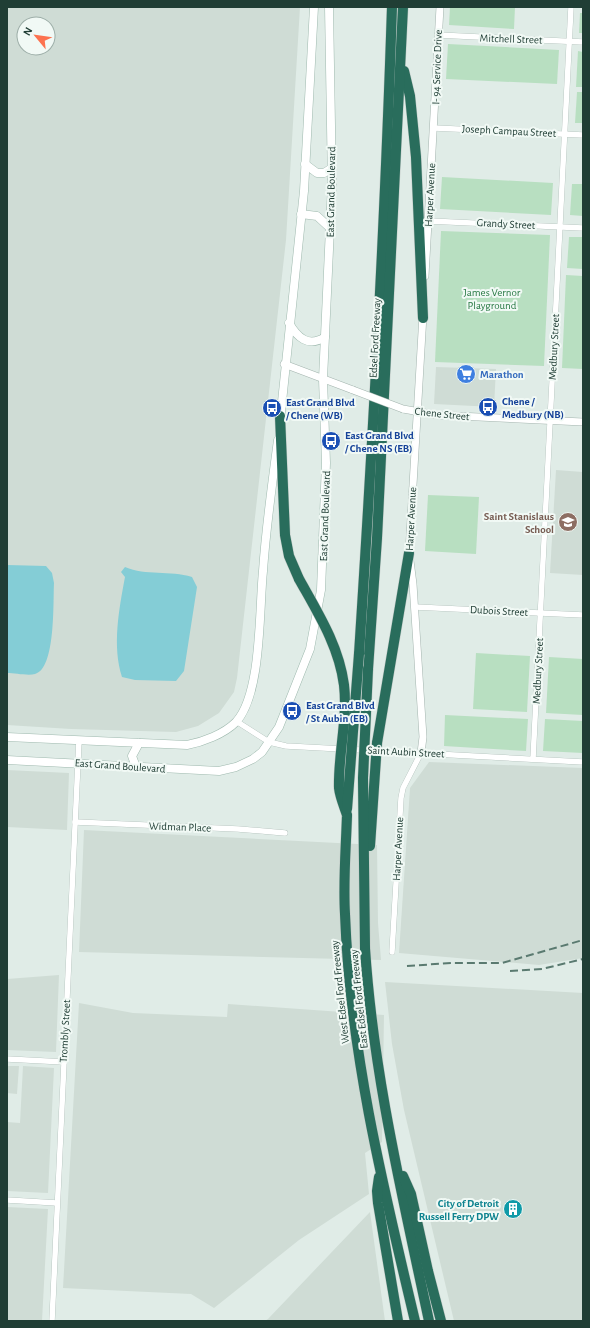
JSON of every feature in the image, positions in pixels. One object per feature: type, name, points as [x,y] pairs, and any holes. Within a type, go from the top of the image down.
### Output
[{"type":"highway","name":"Edsel Ford Freeway","points":[[359,654],[370,472],[389,97],[392,7]]},
{"type":"highway","name":"Edsel Ford Freeway","points":[[368,669],[377,538],[403,7]]},
{"type":"highway","points":[[400,59],[410,96],[416,157],[423,318]]},
{"type":"highway","points":[[280,416],[285,535],[289,556],[299,579],[331,637],[340,665],[344,686],[344,715],[339,789],[347,815]]},
{"type":"highway","points":[[365,948],[377,743],[409,553]]},
{"type":"highway","name":"West Edsel Ford Freeway","points":[[359,654],[347,815],[345,913],[348,959],[356,1030],[374,1140],[380,1172],[415,1321]]},
{"type":"highway","name":"East Edsel Ford Freeway","points":[[368,669],[364,778],[365,948],[374,1032],[395,1155],[429,1321]]},
{"type":"highway","points":[[397,1166],[406,1180],[411,1194],[441,1321]]},
{"type":"highway","points":[[380,1172],[377,1191],[378,1203],[398,1321]]},
{"type":"main road","name":"East Grand Boulevard","points":[[7,737],[179,745],[196,743],[218,734],[236,721],[251,689],[256,661],[262,570],[301,214],[314,7]]},
{"type":"main road","name":"East Grand Boulevard","points":[[7,760],[219,771],[236,767],[253,760],[262,752],[279,727],[310,649],[321,590],[326,463],[323,379],[332,168],[330,7]]},
{"type":"main road","points":[[305,164],[314,172],[321,174],[332,168]]},
{"type":"main road","points":[[301,214],[317,216],[330,228]]},
{"type":"main road","points":[[289,323],[297,335],[304,340],[316,342],[325,337]]},
{"type":"main road","points":[[136,767],[132,756],[139,743]]},
{"type":"street","name":"I- 94 Service Drive","points":[[434,128],[440,7]]},
{"type":"street","name":"Medbury Street","points":[[533,759],[571,7]]},
{"type":"street","name":"Mitchell Street","points":[[438,35],[583,42]]},
{"type":"street","name":"Joseph Campau Street","points":[[434,128],[583,135]]},
{"type":"street","name":"Harper Avenue","points":[[392,952],[401,798],[403,788],[421,753],[424,737],[412,563],[409,553],[434,128]]},
{"type":"street","name":"Grandy Street","points":[[429,220],[583,228]]},
{"type":"street","name":"Chene Street","points":[[284,364],[417,413],[583,422]]},
{"type":"street","name":"Dubois Street","points":[[415,607],[583,615]]},
{"type":"street","name":"Saint Aubin Street","points":[[236,721],[269,742],[286,746],[583,762]]},
{"type":"street","name":"Trombly Street","points":[[52,1321],[79,740]]},
{"type":"street","name":"Widman Place","points":[[75,822],[238,829],[285,833]]},
{"type":"street","points":[[7,1059],[64,1062]]},
{"type":"street","points":[[7,1200],[57,1203]]},
{"type":"shaded area","points":[[7,7],[300,7],[286,240],[237,678],[234,692],[219,713],[198,726],[176,732],[71,729],[7,725]]},
{"type":"shaded area","points":[[436,367],[496,369],[494,407],[434,404]]},
{"type":"shaded area","name":"Saint Stanislaus School","points":[[556,470],[583,472],[583,575],[550,573]]},
{"type":"shaded area","points":[[429,762],[583,768],[583,958],[539,965],[399,953],[410,788]]},
{"type":"shaded area","points":[[7,770],[69,773],[67,830],[7,827]]},
{"type":"shaded area","points":[[84,830],[377,845],[378,923],[381,960],[79,952]]},
{"type":"shaded area","points":[[59,975],[56,1052],[7,1050],[7,979]]},
{"type":"shaded area","points":[[385,982],[583,993],[583,1321],[454,1321],[404,1110],[392,1044]]},
{"type":"shaded area","points":[[79,1003],[133,1013],[227,1017],[228,1004],[384,1015],[382,1142],[365,1153],[369,1194],[299,1240],[214,1308],[191,1294],[63,1288]]},
{"type":"shaded area","points":[[7,1066],[19,1066],[17,1094],[7,1093]]},
{"type":"shaded area","points":[[23,1066],[54,1068],[48,1193],[7,1191],[7,1122],[20,1123]]},
{"type":"shaded area","points":[[7,1207],[48,1209],[42,1321],[7,1321]]},
{"type":"shaded area","points":[[370,1212],[385,1321],[265,1321],[268,1319]]},
{"type":"green space","points":[[450,7],[515,7],[514,29],[449,25]]},
{"type":"green space","points":[[580,13],[583,13],[583,33],[579,33]]},
{"type":"green space","points":[[448,44],[559,50],[557,84],[446,79]]},
{"type":"green space","points":[[578,51],[583,52],[583,87],[576,87]]},
{"type":"green space","points":[[577,92],[583,92],[583,123],[575,123]]},
{"type":"green space","points":[[442,177],[553,183],[551,215],[440,209]]},
{"type":"green space","points":[[572,184],[583,184],[583,216],[570,215]]},
{"type":"green space","name":"James Vernor Playground","points":[[441,231],[550,235],[544,366],[435,362]]},
{"type":"green space","points":[[569,237],[583,237],[583,269],[567,268]]},
{"type":"green space","points":[[566,275],[583,276],[583,369],[562,368]]},
{"type":"green space","points":[[428,495],[479,497],[476,554],[425,551]]},
{"type":"green space","points":[[476,653],[530,656],[527,712],[473,709]]},
{"type":"green space","points":[[549,657],[583,659],[583,715],[546,713]]},
{"type":"green space","points":[[445,715],[528,719],[526,751],[444,746]]},
{"type":"green space","points":[[545,719],[583,721],[583,753],[543,751]]},
{"type":"water","points":[[7,565],[46,566],[52,573],[54,583],[54,604],[50,648],[47,660],[42,669],[32,675],[7,673]]},
{"type":"water","points":[[125,567],[133,570],[192,577],[197,587],[184,671],[176,681],[135,680],[122,677],[117,653],[117,640],[125,577],[121,572]]},
{"type":"railway","points":[[407,966],[451,963],[502,963],[583,940]]},
{"type":"railway","points":[[510,971],[542,969],[583,959]]},
{"type":"place","name":"Marathon","points":[[466,374]]},
{"type":"place","name":"Chene / Medbury (NB)","points":[[488,407]]},
{"type":"place","name":"East Grand Blvd / Chene (WB)","points":[[272,408]]},
{"type":"place","name":"East Grand Blvd / Chene NS (EB)","points":[[331,441]]},
{"type":"place","name":"Saint Stanislaus School","points":[[568,522]]},
{"type":"place","name":"East Grand Blvd / St Aubin (EB)","points":[[292,711]]},
{"type":"place","name":"City of Detroit Russell Ferry DPW","points":[[513,1209]]}]
